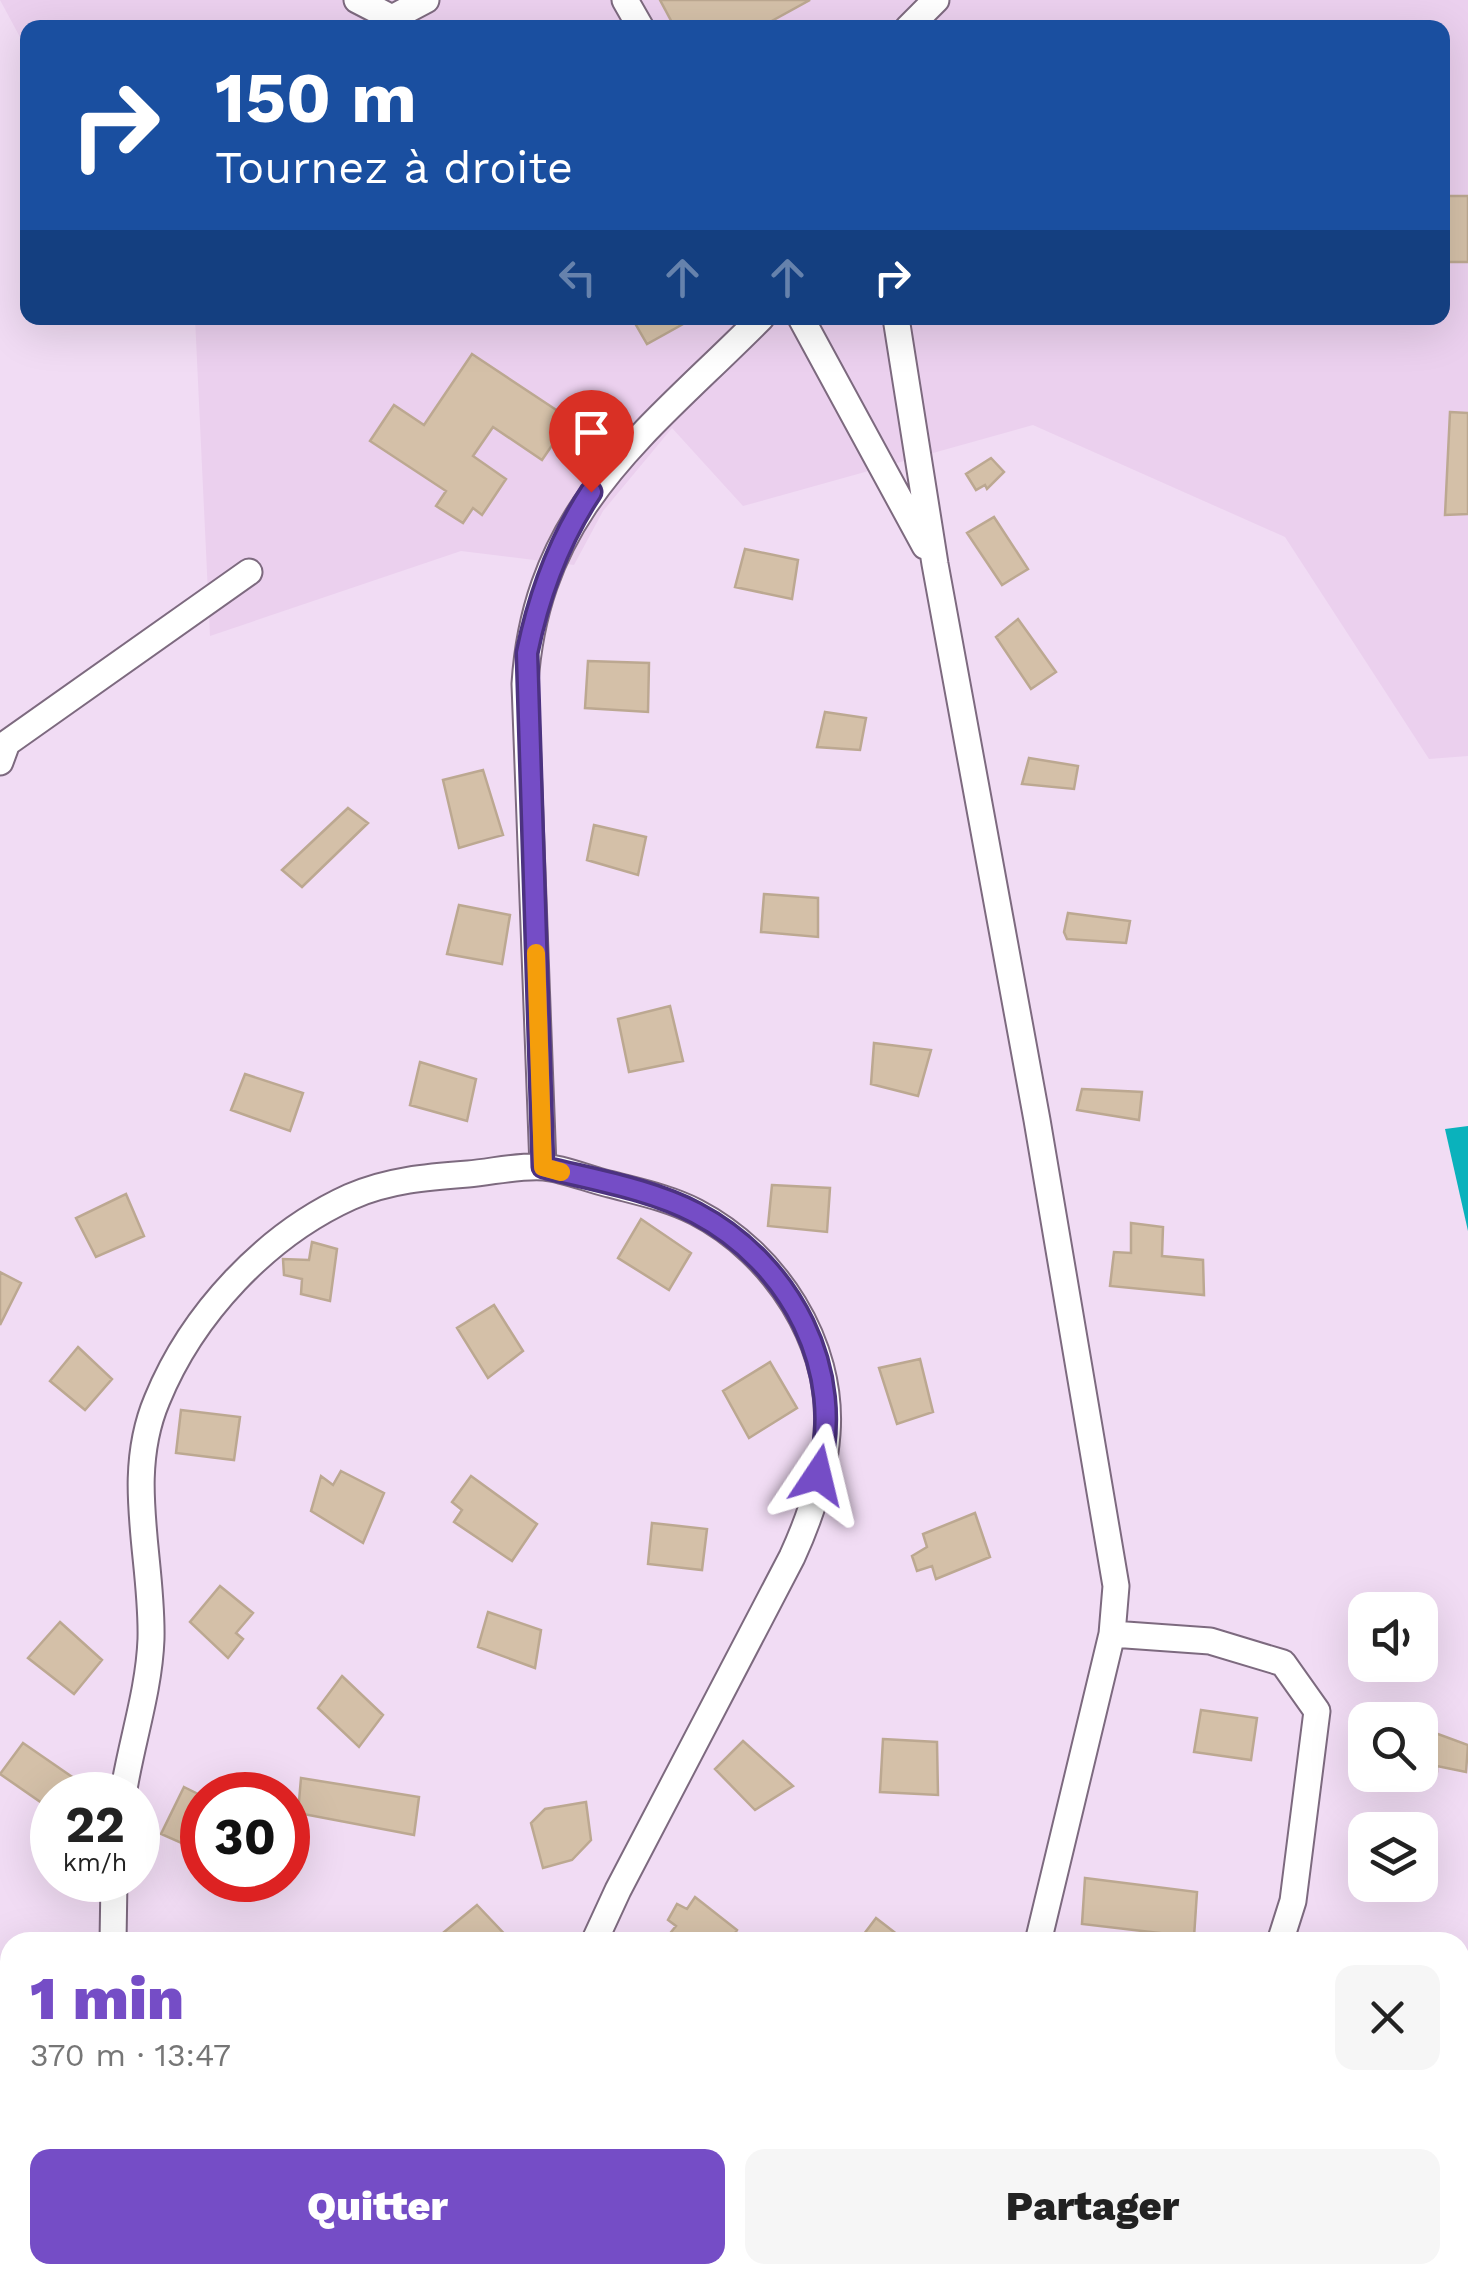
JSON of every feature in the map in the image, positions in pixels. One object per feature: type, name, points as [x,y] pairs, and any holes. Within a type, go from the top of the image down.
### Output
[{"type":"street","points":[[356,0],[381,20]]},
{"type":"street","points":[[390,20],[426,0]]},
{"type":"street","points":[[916,20],[936,0]]},
{"type":"street","points":[[543,1167],[525,684],[537,605],[571,522],[613,463],[754,325]]},
{"type":"street","points":[[804,325],[935,564]]},
{"type":"street","points":[[897,325],[935,564],[1112,1546],[1116,1586],[1112,1634],[1040,1932]]},
{"type":"street","points":[[0,762],[7,743],[249,572]]},
{"type":"street","points":[[128,1772],[150,1659],[141,1456],[157,1399],[181,1353],[236,1280],[274,1243],[350,1197],[417,1178],[543,1167],[676,1204],[712,1222],[742,1244],[800,1312],[819,1364],[828,1410],[824,1454],[797,1545],[599,1932]]},
{"type":"street","points":[[1112,1634],[1210,1641],[1283,1663],[1316,1711],[1293,1902],[1283,1932]]},
{"type":"street","points":[[114,1902],[114,1932]]},
{"type":"shaded area","points":[[0,0],[1468,0],[1468,756],[1429,759],[1285,537],[1033,425],[743,506],[672,428],[603,511],[574,565],[461,551],[210,636],[195,325],[1450,325],[1450,20],[20,20],[20,37]]},
{"type":"water","points":[[1468,1126],[1468,1231],[1445,1129]]},
{"type":"building","points":[[660,0],[810,0],[774,20],[671,20]]},
{"type":"building","points":[[1450,196],[1468,196],[1468,262],[1450,262]]},
{"type":"building","points":[[636,325],[681,325],[647,344]]},
{"type":"building","points":[[472,354],[570,419],[542,460],[493,427],[473,456],[506,479],[482,515],[473,508],[463,523],[436,506],[446,491],[370,441],[394,405],[424,425]]},
{"type":"building","points":[[1450,412],[1468,413],[1468,514],[1445,515]]},
{"type":"building","points":[[991,458],[1004,472],[987,489],[985,485],[976,490],[966,474]]},
{"type":"building","points":[[994,517],[1028,569],[1002,585],[967,533]]},
{"type":"building","points":[[745,549],[798,560],[792,599],[735,587]]},
{"type":"building","points":[[1018,619],[1056,672],[1031,689],[996,637]]},
{"type":"building","points":[[588,661],[649,663],[648,712],[585,708]]},
{"type":"building","points":[[825,712],[866,718],[860,750],[817,747]]},
{"type":"building","points":[[1029,758],[1078,766],[1074,789],[1022,784]]},
{"type":"building","points":[[483,770],[503,835],[459,848],[443,780]]},
{"type":"building","points":[[348,808],[368,823],[302,887],[282,870]]},
{"type":"building","points":[[594,825],[646,837],[638,875],[587,860]]},
{"type":"building","points":[[764,894],[818,898],[818,937],[761,932]]},
{"type":"building","points":[[459,905],[510,915],[502,964],[447,954]]},
{"type":"building","points":[[1068,913],[1130,921],[1126,943],[1067,939],[1064,932]]},
{"type":"building","points":[[670,1006],[683,1061],[629,1072],[618,1019]]},
{"type":"building","points":[[874,1043],[931,1050],[918,1096],[871,1084]]},
{"type":"building","points":[[420,1062],[476,1079],[467,1121],[410,1105]]},
{"type":"building","points":[[245,1074],[303,1093],[290,1131],[231,1110]]},
{"type":"building","points":[[1082,1089],[1142,1092],[1139,1120],[1077,1110]]},
{"type":"building","points":[[772,1185],[830,1188],[827,1232],[768,1226]]},
{"type":"building","points":[[126,1194],[144,1236],[96,1257],[76,1218]]},
{"type":"building","points":[[641,1219],[691,1253],[669,1290],[618,1258]]},
{"type":"building","points":[[1131,1223],[1163,1227],[1162,1256],[1203,1260],[1204,1295],[1110,1286],[1114,1252],[1131,1253]]},
{"type":"building","points":[[312,1242],[337,1249],[330,1301],[301,1294],[302,1279],[284,1275],[283,1259],[309,1260]]},
{"type":"building","points":[[0,1272],[21,1283],[0,1325]]},
{"type":"building","points":[[494,1305],[523,1351],[488,1378],[457,1328]]},
{"type":"building","points":[[78,1347],[112,1379],[85,1410],[50,1381]]},
{"type":"building","points":[[920,1359],[933,1412],[897,1424],[879,1368]]},
{"type":"building","points":[[770,1362],[797,1408],[749,1438],[723,1391]]},
{"type":"building","points":[[181,1410],[240,1417],[234,1460],[176,1453]]},
{"type":"building","points":[[341,1471],[384,1493],[363,1543],[311,1511],[321,1476],[333,1485]]},
{"type":"building","points":[[471,1476],[537,1524],[512,1561],[454,1522],[462,1510],[452,1502]]},
{"type":"building","points":[[975,1513],[990,1557],[936,1579],[932,1566],[917,1571],[912,1556],[927,1547],[923,1534]]},
{"type":"building","points":[[652,1523],[707,1529],[702,1570],[648,1564]]},
{"type":"building","points":[[220,1586],[253,1613],[236,1633],[243,1639],[228,1658],[190,1622]]},
{"type":"building","points":[[488,1612],[541,1630],[535,1668],[478,1647]]},
{"type":"building","points":[[60,1622],[102,1660],[74,1694],[28,1658]]},
{"type":"building","points":[[342,1676],[383,1715],[359,1747],[318,1708]]},
{"type":"building","points":[[1201,1710],[1257,1718],[1251,1760],[1194,1752]]},
{"type":"building","points":[[1438,1734],[1468,1745],[1466,1772],[1438,1766]]},
{"type":"building","points":[[883,1739],[937,1742],[938,1795],[880,1792]]},
{"type":"building","points":[[743,1741],[793,1786],[755,1810],[715,1769]]},
{"type":"building","points":[[23,1743],[65,1772],[30,1772],[30,1795],[0,1774]]},
{"type":"building","points":[[310,1779],[419,1797],[414,1835],[310,1815]]},
{"type":"building","points":[[180,1795],[180,1842],[161,1834]]},
{"type":"building","points":[[586,1802],[591,1840],[572,1860],[543,1868],[531,1823],[545,1809]]},
{"type":"building","points":[[1085,1878],[1197,1892],[1194,1932],[1151,1932],[1082,1924]]},
{"type":"building","points":[[695,1897],[737,1930],[671,1932],[676,1926],[668,1920],[677,1904],[687,1909]]},
{"type":"building","points":[[477,1905],[503,1932],[444,1932]]},
{"type":"building","points":[[876,1918],[894,1932],[866,1932]]},
{"type":"slow traffic","points":[[536,953],[543,1167],[561,1172]]},
{"type":"route","points":[[591,492],[558,550],[537,605],[527,653],[543,1167],[654,1196],[695,1212],[742,1244],[768,1270],[800,1312],[819,1364],[828,1410],[818,1475]]}]
